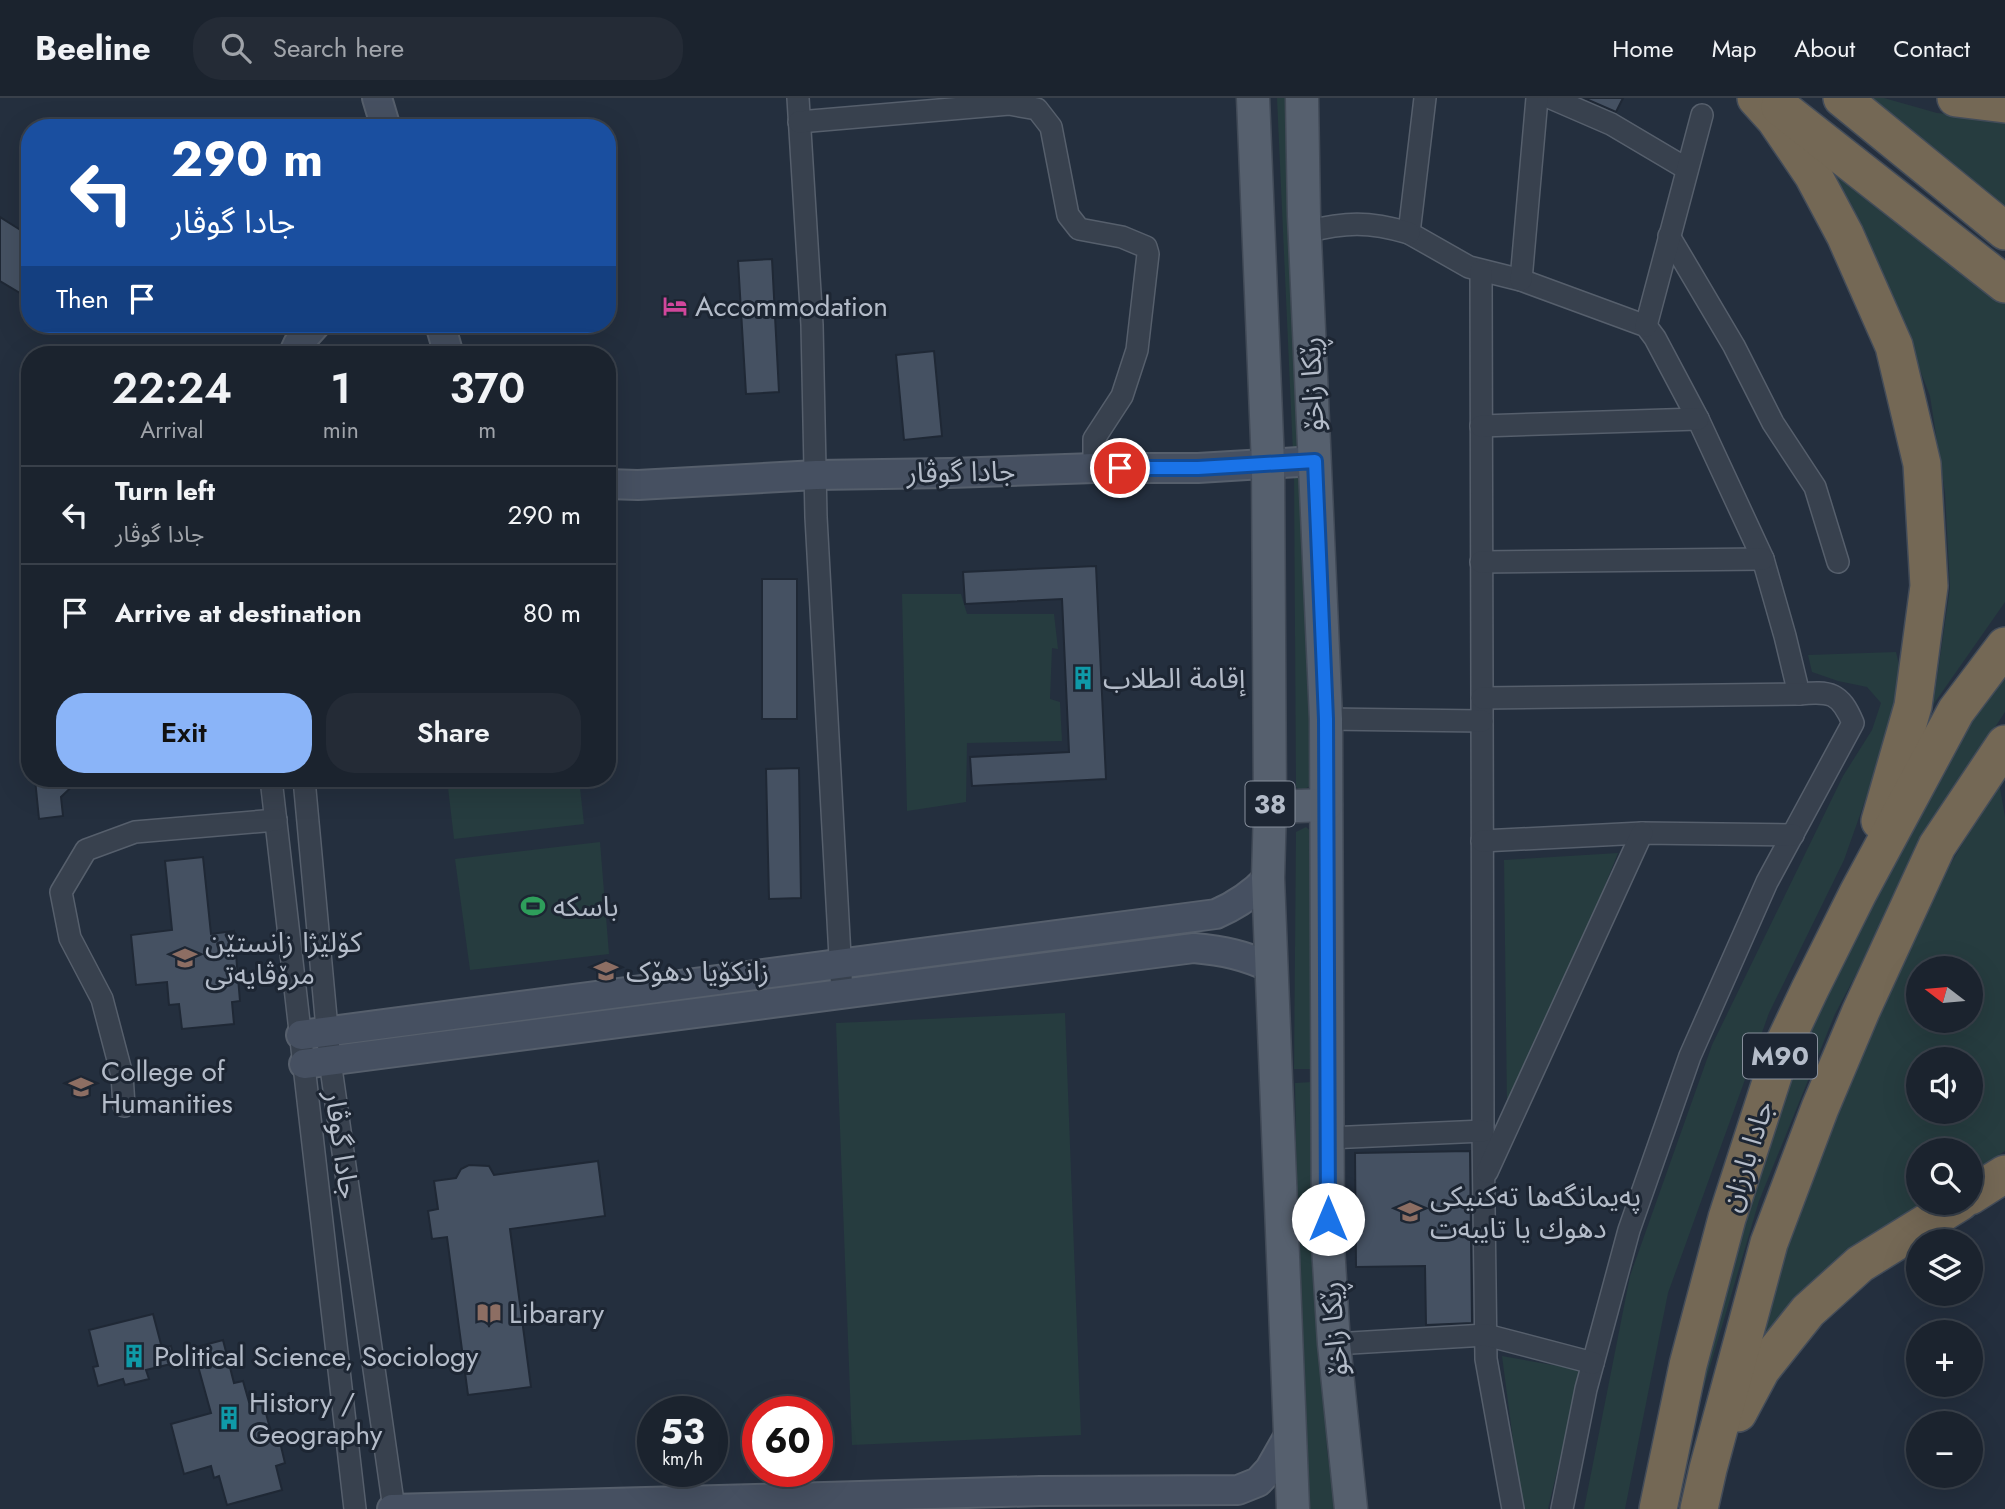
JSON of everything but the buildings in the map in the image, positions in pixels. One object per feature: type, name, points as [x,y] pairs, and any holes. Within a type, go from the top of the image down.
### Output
[{"type":"highway","points":[[1756,98],[1775,119],[1813,175],[1845,235],[1894,346],[1923,464],[1929,586],[1913,706],[1858,893]]},
{"type":"highway","points":[[1768,98],[2005,284]]},
{"type":"highway","points":[[1842,98],[2005,231]]},
{"type":"highway","points":[[1956,98],[2005,104]]},
{"type":"highway","name":"جادا بارزان","points":[[1657,1509],[1688,1365],[1727,1218],[1788,1036],[1858,893],[1956,710],[2005,646]]},
{"type":"highway","name":"جادا بارزان","points":[[1699,1509],[1707,1469],[1769,1243],[1819,1108],[1937,846],[2005,744]]},
{"type":"highway","points":[[1983,1188],[2005,1174]]},
{"type":"highway","points":[[1707,1469],[1761,1370],[1808,1311],[1860,1264],[1939,1215]]},
{"type":"main road","name":"ڕێکا زاخۆ","points":[[1253,98],[1268,464],[1270,967],[1293,1509]]},
{"type":"main road","name":"ڕێکا زاخۆ","points":[[1303,98],[1305,232],[1326,719],[1328,1246],[1334,1344],[1351,1509]]},
{"type":"main road","points":[[1270,807],[1326,805]]},
{"type":"street","points":[[377,98],[383,119]]},
{"type":"street","points":[[798,98],[812,325],[817,545],[842,993]]},
{"type":"street","points":[[1409,233],[1425,98]]},
{"type":"street","points":[[1521,280],[1536,98]]},
{"type":"street","points":[[1551,98],[1611,124],[1687,169]]},
{"type":"street","points":[[799,122],[1009,104],[1037,109],[1051,127],[1068,215],[1079,229],[1122,237],[1146,247],[1148,254],[1137,350],[1122,396],[1094,439],[1094,468]]},
{"type":"street","points":[[1646,326],[1702,115]]},
{"type":"street","points":[[1305,232],[1336,224],[1385,226],[1409,233],[1469,267],[1521,280],[1646,326],[1698,419],[1763,559],[1799,694]]},
{"type":"street","points":[[1669,236],[1734,346],[1773,423],[1815,487],[1838,562]]},
{"type":"street","points":[[1481,271],[1486,1359],[1513,1509]]},
{"type":"street","points":[[1481,426],[1698,419]]},
{"type":"street","name":"جادا گوڤار","points":[[616,484],[816,475],[1198,468],[1315,461]]},
{"type":"street","points":[[1481,562],[1763,559]]},
{"type":"street","points":[[1482,698],[1822,692],[1834,695],[1849,711],[1853,723],[1767,882],[1690,1056],[1629,1230],[1586,1389],[1562,1509]]},
{"type":"street","points":[[1326,719],[1482,721]]},
{"type":"street","name":"جادا گوڤار","points":[[272,787],[314,1033]]},
{"type":"street","name":"جادا گوڤار","points":[[304,787],[314,1033],[355,1509]]},
{"type":"street","points":[[124,1106],[122,1075],[102,999],[70,938],[61,892],[86,850],[135,832],[276,820]]},
{"type":"street","points":[[1482,841],[1642,833],[1793,835]]},
{"type":"street","points":[[1484,1179],[1642,833]]},
{"type":"street","points":[[314,1033],[1216,914],[1236,906],[1253,894],[1268,878]]},
{"type":"street","points":[[1189,918],[1194,948]]},
{"type":"street","points":[[317,1062],[1194,948],[1223,950],[1270,967]]},
{"type":"street","name":"جادا گوڤار","points":[[317,1062],[393,1509]]},
{"type":"street","points":[[1328,1138],[1483,1131]]},
{"type":"street","points":[[1334,1344],[1486,1335],[1593,1363]]},
{"type":"street","points":[[393,1509],[1028,1500],[1238,1490],[1258,1496],[1291,1432]]},
{"type":"green space","points":[[1277,98],[1294,98],[1312,451],[1293,453]]},
{"type":"green space","points":[[1871,98],[1884,98],[1937,113],[2005,119],[2005,206]]},
{"type":"green space","points":[[1804,138],[2005,303],[2005,602],[1933,705],[1950,588],[1945,493],[1930,396],[1894,303]]},
{"type":"green space","points":[[1294,474],[1311,474],[1312,785],[1301,791],[1296,787]]},
{"type":"green space","points":[[902,594],[961,594],[967,614],[1054,614],[1058,649],[1052,648],[1050,699],[1060,702],[1062,741],[967,743],[966,802],[907,811]]},
{"type":"green space","points":[[1896,652],[1905,688],[1844,860],[1769,1013],[1668,1293],[1625,1509],[1584,1509],[1630,1276],[1712,1045],[1843,776],[1872,730],[1881,703],[1867,687],[1812,672],[1808,655]]},
{"type":"green space","points":[[2005,670],[2005,712],[1952,793],[1835,1014],[1759,1201],[1699,1404],[1690,1401],[1733,1219],[1820,998],[1981,703]]},
{"type":"green space","points":[[1999,782],[2005,817],[2005,1151],[1983,1165],[1983,1138],[1906,1138],[1906,1214],[1828,1269],[1745,1367],[1853,1073],[1903,959],[1955,857]]},
{"type":"green space","points":[[448,787],[580,787],[584,824],[454,839]]},
{"type":"green space","points":[[1306,827],[1314,834],[1312,1069],[1294,1069],[1296,832]]},
{"type":"green space","name":"باسکە","points":[[600,842],[609,954],[470,970],[455,859]]},
{"type":"green space","points":[[1618,853],[1514,1112],[1507,1108],[1504,860]]},
{"type":"green space","points":[[1065,1013],[1081,1435],[852,1445],[836,1023]]},
{"type":"green space","points":[[1312,1082],[1327,1451],[1336,1509],[1310,1509],[1299,1329],[1295,1083]]},
{"type":"green space","points":[[1502,1356],[1581,1370],[1548,1509],[1522,1509]]},
{"type":"place","name":"Accommodation","points":[[675,306]]},
{"type":"place","name":"إقامة الطلاب","points":[[1083,678]]},
{"type":"place","name":"باسکە","points":[[533,906]]},
{"type":"place","name":"كۆلێژا زانستێن مرۆڤایەتی","points":[[185,958]]},
{"type":"place","name":"زانکۆیا دهۆک","points":[[606,971]]},
{"type":"place","name":"College of Humanities","points":[[81,1087]]},
{"type":"place","name":"پەیمانگەها تەکنیکی دهوك یا تایبەت","points":[[1410,1212]]},
{"type":"place","name":"Libarary","points":[[489,1313]]},
{"type":"place","name":"Political Science, Sociology","points":[[134,1356]]},
{"type":"place","name":"History / Geography","points":[[229,1418]]},
{"type":"route","points":[[1120,468],[1198,468],[1315,461],[1326,719],[1328,1219]]}]
